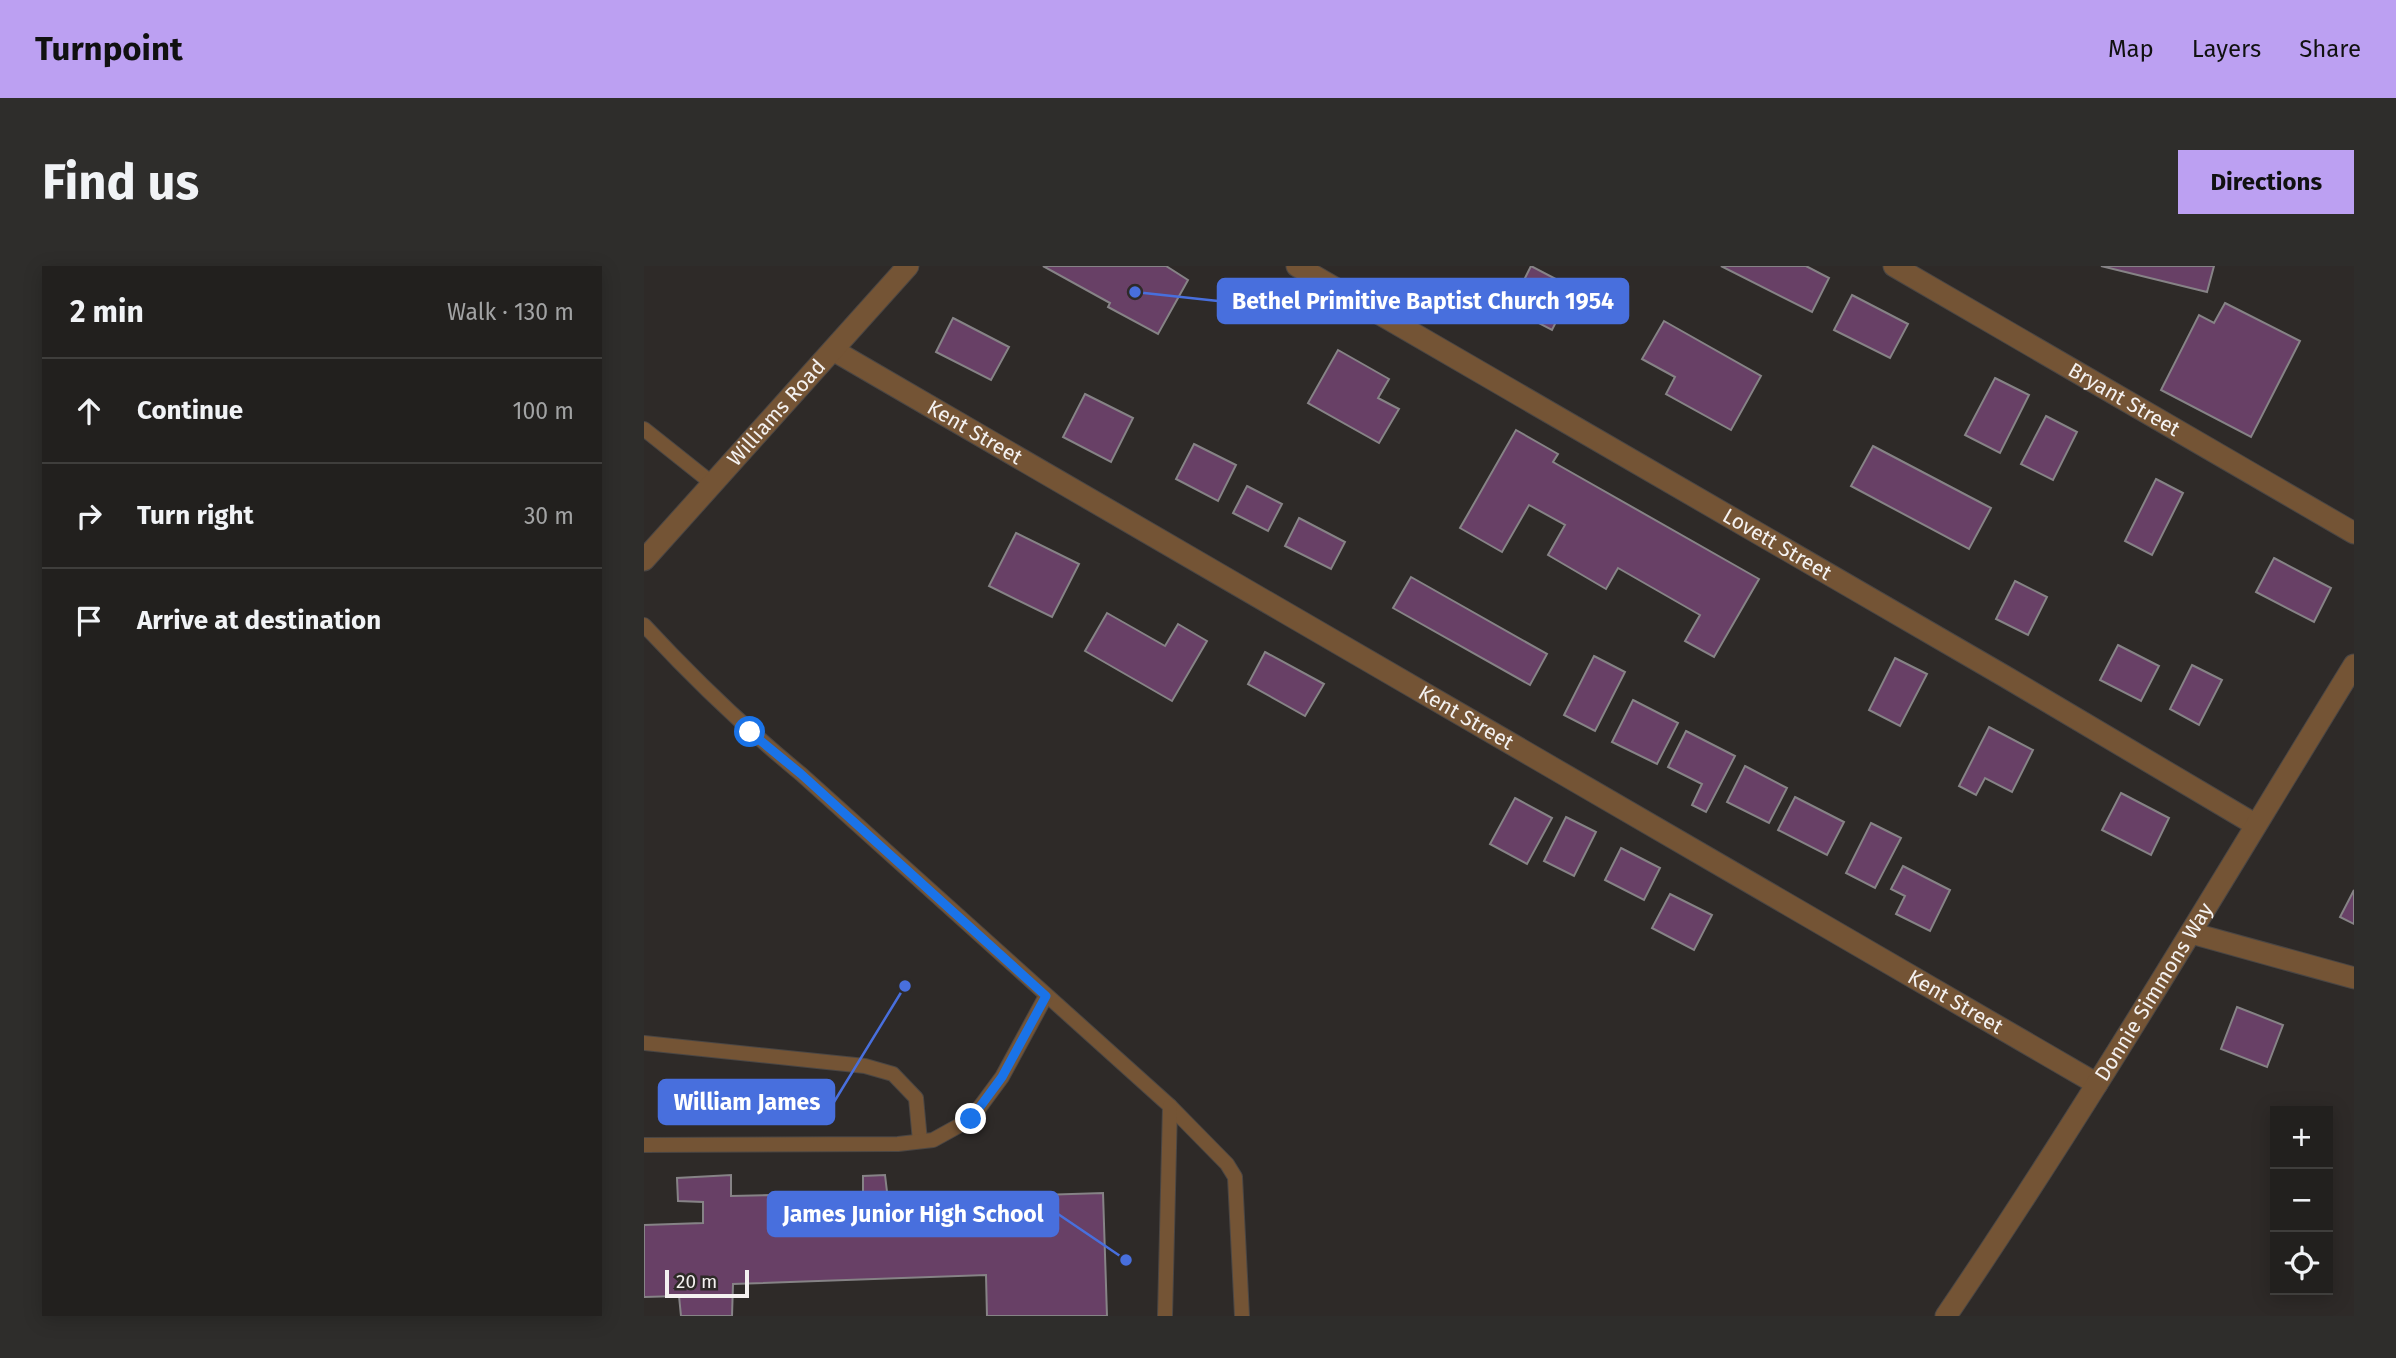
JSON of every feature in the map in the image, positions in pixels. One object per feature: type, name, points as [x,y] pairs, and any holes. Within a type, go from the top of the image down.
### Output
[{"type":"street","name":"Williams Road","points":[[644,560],[908,266]]},
{"type":"street","name":"Lovett Street","points":[[1297,266],[2256,825]]},
{"type":"street","name":"Bryant Street","points":[[1894,266],[2354,533]]},
{"type":"street","name":"Kent Street","points":[[833,350],[2097,1084]]},
{"type":"street","name":"Donnie Simmons Way","points":[[1946,1316],[2042,1173],[2354,665]]},
{"type":"street","points":[[2191,933],[2354,978]]},
{"type":"lane","points":[[644,429],[713,484]]},
{"type":"lane","points":[[644,625],[750,732],[801,774],[1170,1106],[1227,1164],[1235,1177],[1242,1316]]},
{"type":"lane","points":[[644,1145],[898,1144],[933,1140],[971,1119],[1002,1077],[1046,996]]},
{"type":"lane","points":[[644,1043],[864,1066],[893,1074],[916,1098],[920,1141]]},
{"type":"lane","points":[[1165,1316],[1170,1106]]},
{"type":"building","points":[[1043,266],[1166,266],[1188,280],[1158,334],[1108,307],[1110,303]]},
{"type":"building","points":[[1531,266],[1573,288],[1552,330],[1510,308]]},
{"type":"building","points":[[1721,266],[1806,266],[1829,278],[1812,312]]},
{"type":"building","points":[[2101,266],[2214,266],[2207,292]]},
{"type":"building","points":[[1852,295],[1908,324],[1890,358],[1834,330]]},
{"type":"building","points":[[2225,303],[2300,341],[2251,437],[2161,390],[2199,315],[2214,323]]},
{"type":"building","points":[[953,318],[1009,347],[991,380],[936,352]]},
{"type":"building","points":[[1664,321],[1761,376],[1731,430],[1666,394],[1675,377],[1642,359]]},
{"type":"building","points":[[1338,350],[1389,379],[1378,398],[1399,409],[1379,443],[1308,403]]},
{"type":"building","points":[[1995,378],[2029,395],[2000,453],[1965,435]]},
{"type":"building","points":[[1085,394],[1133,418],[1111,462],[1063,437]]},
{"type":"building","points":[[2046,416],[2077,432],[2053,480],[2021,464]]},
{"type":"building","points":[[1516,430],[1558,454],[1553,462],[1759,579],[1714,657],[1685,641],[1700,615],[1618,568],[1606,589],[1548,555],[1565,525],[1529,505],[1502,552],[1460,528]]},
{"type":"building","points":[[1194,444],[1236,465],[1218,501],[1176,479]]},
{"type":"building","points":[[1873,446],[1991,508],[1969,549],[1851,486]]},
{"type":"building","points":[[2156,479],[2183,493],[2152,555],[2125,541]]},
{"type":"building","points":[[1247,486],[1282,504],[1268,531],[1233,513]]},
{"type":"building","points":[[1299,518],[1345,542],[1331,569],[1285,546]]},
{"type":"building","points":[[1016,533],[1079,564],[1052,617],[989,586]]},
{"type":"building","points":[[2274,558],[2331,588],[2314,622],[2256,592]]},
{"type":"building","points":[[1411,577],[1547,654],[1530,685],[1393,608]]},
{"type":"building","points":[[2015,581],[2047,597],[2028,635],[1996,619]]},
{"type":"building","points":[[1107,613],[1165,646],[1178,624],[1207,641],[1172,701],[1085,651]]},
{"type":"building","points":[[2118,645],[2159,666],[2141,701],[2100,680]]},
{"type":"building","points":[[1265,652],[1324,684],[1305,716],[1248,684]]},
{"type":"building","points":[[1594,656],[1625,672],[1595,731],[1564,715]]},
{"type":"building","points":[[1895,658],[1927,674],[1900,726],[1869,710]]},
{"type":"building","points":[[2192,665],[2222,680],[2199,725],[2170,709]]},
{"type":"building","points":[[1633,700],[1678,723],[1657,764],[1612,742]]},
{"type":"building","points":[[1989,727],[2033,750],[2012,792],[1985,778],[1976,795],[1959,786]]},
{"type":"building","points":[[1686,731],[1735,756],[1706,812],[1692,805],[1702,784],[1668,767]]},
{"type":"building","points":[[1745,766],[1787,788],[1769,823],[1727,802]]},
{"type":"building","points":[[2121,793],[2169,818],[2151,855],[2102,830]]},
{"type":"building","points":[[1795,797],[1844,822],[1827,855],[1778,830]]},
{"type":"building","points":[[1515,798],[1552,818],[1527,864],[1490,844]]},
{"type":"building","points":[[1566,817],[1596,832],[1574,876],[1544,861]]},
{"type":"building","points":[[1871,823],[1901,838],[1875,888],[1846,873]]},
{"type":"building","points":[[1621,848],[1660,868],[1644,900],[1605,880]]},
{"type":"building","points":[[1903,866],[1950,890],[1930,931],[1896,914],[1905,896],[1891,889]]},
{"type":"building","points":[[2354,890],[2354,924],[2340,917]]},
{"type":"building","points":[[1670,894],[1712,915],[1694,950],[1652,928]]},
{"type":"building","points":[[2237,1007],[2283,1025],[2267,1067],[2221,1049]]},
{"type":"building","points":[[731,1175],[731,1196],[771,1195],[774,1204],[863,1198],[863,1176],[885,1175],[888,1200],[1103,1193],[1107,1316],[987,1316],[986,1275],[733,1284],[732,1316],[681,1316],[679,1296],[644,1297],[644,1225],[703,1223],[703,1202],[678,1201],[677,1178]]},
{"type":"place","name":"Bethel Primitive Baptist Church 1954","points":[[1135,292]]},
{"type":"place","name":"William James","points":[[905,986]]},
{"type":"place","name":"James Junior High School","points":[[1126,1260]]},
{"type":"route","points":[[750,732],[801,774],[1046,996],[1002,1077],[971,1119]]}]
